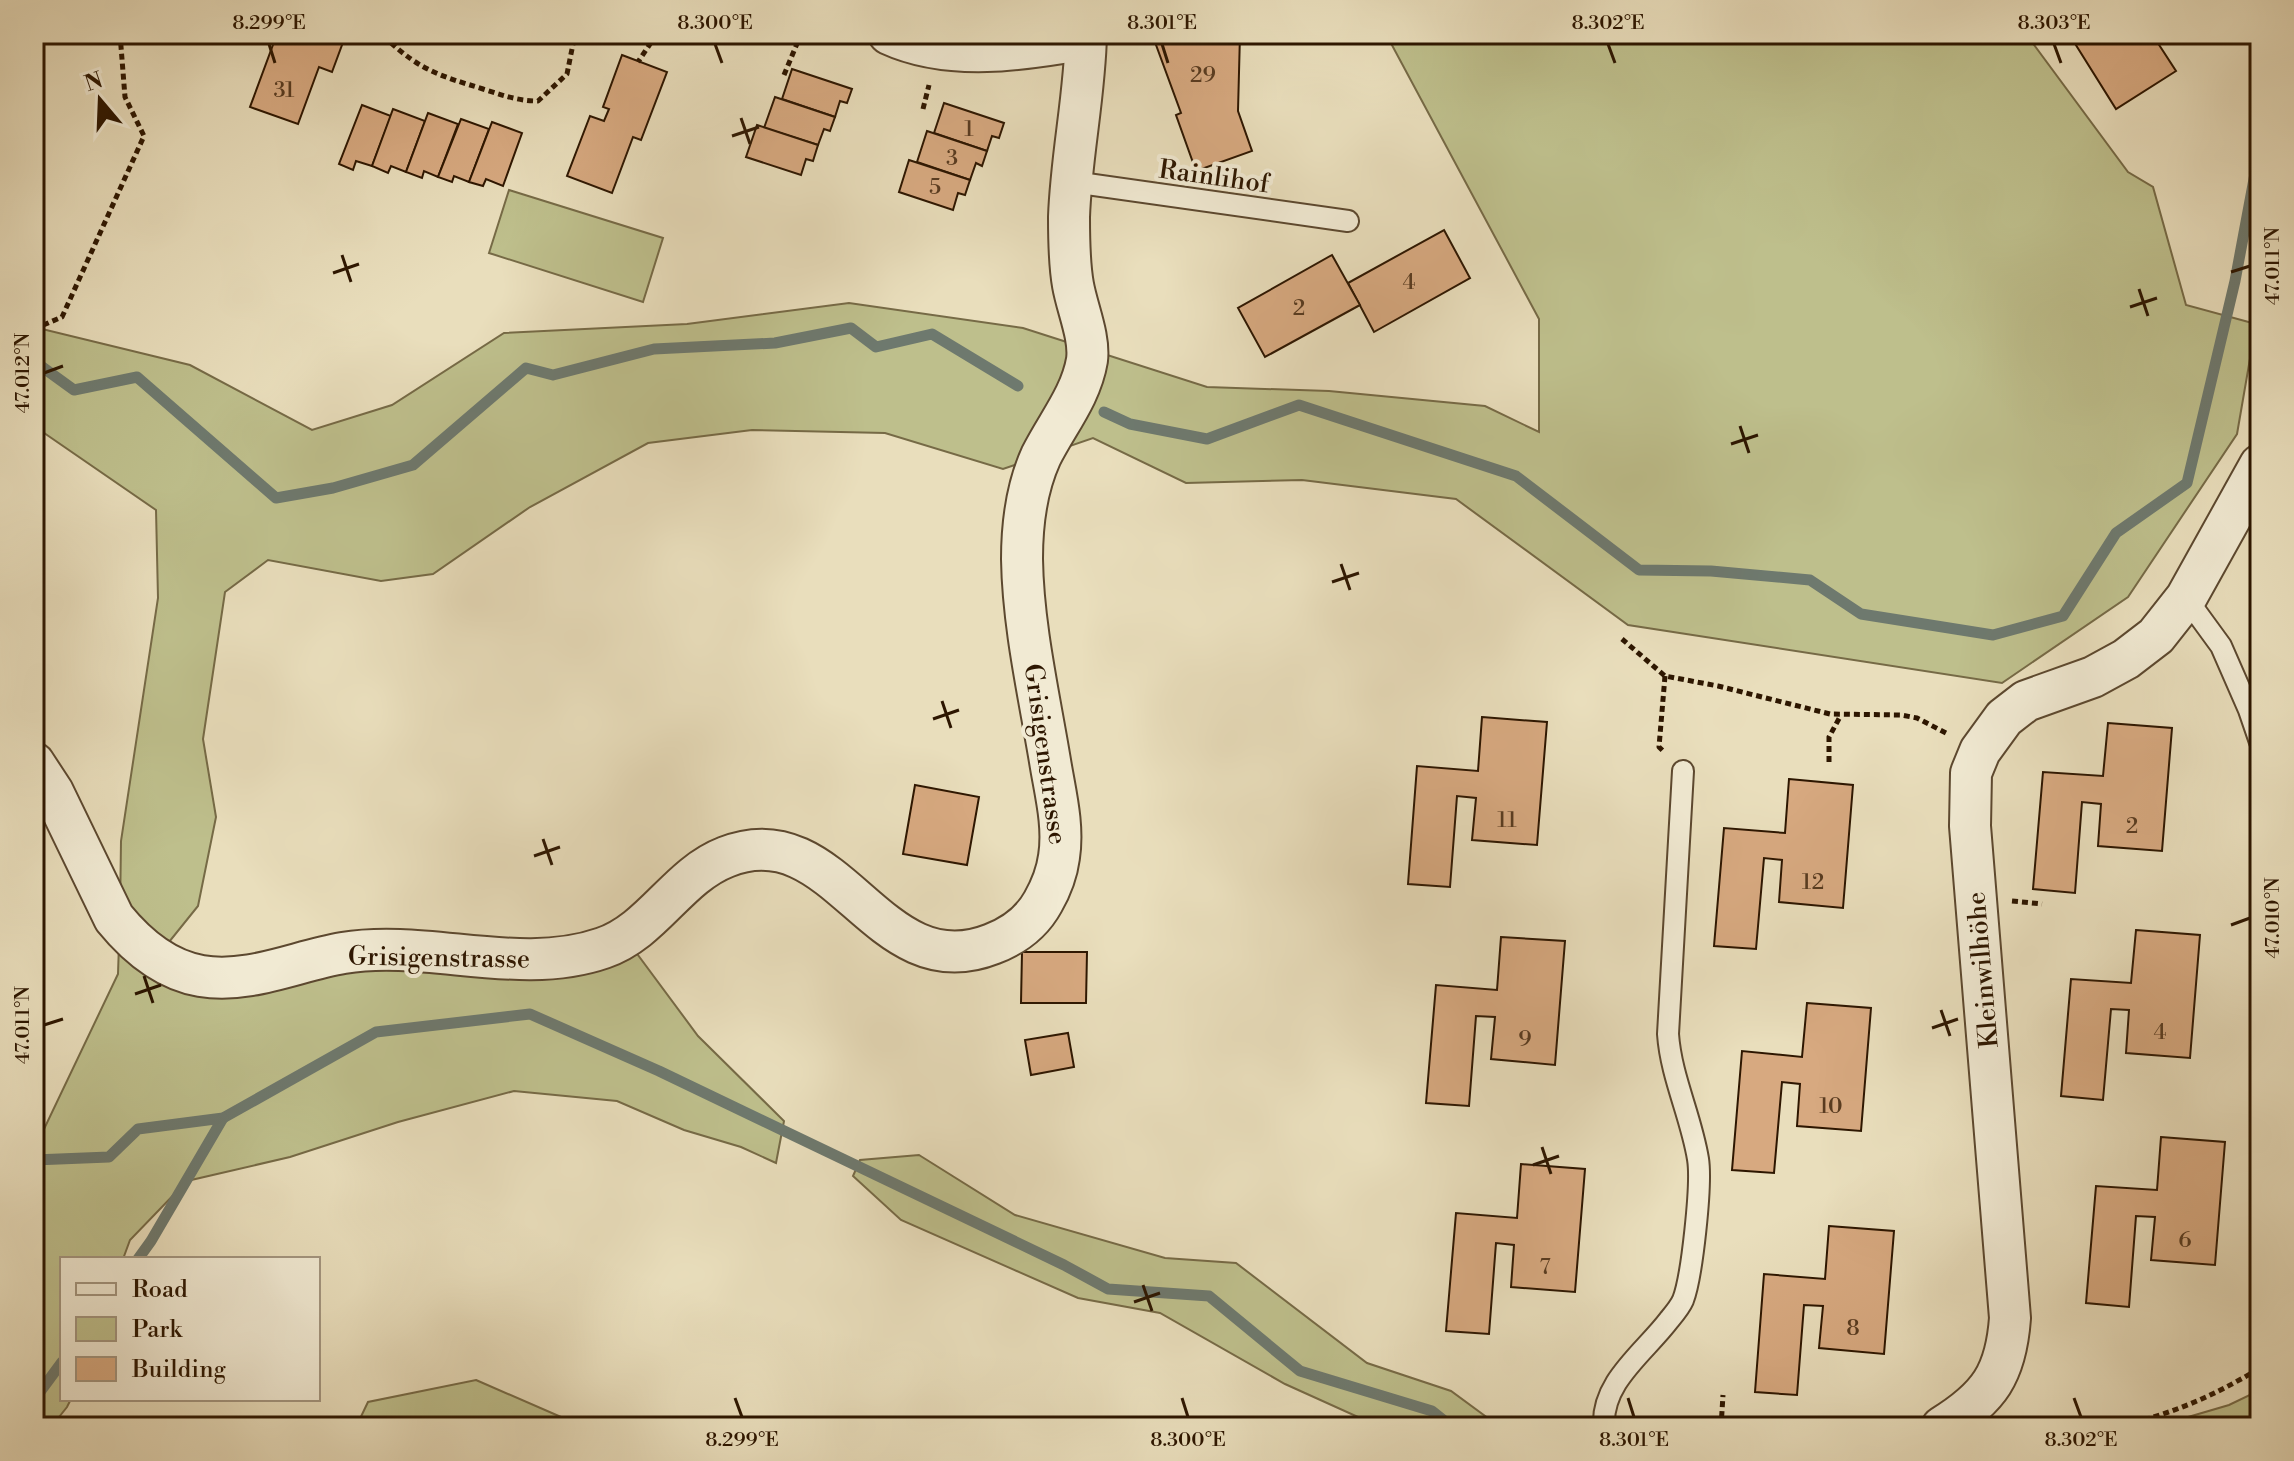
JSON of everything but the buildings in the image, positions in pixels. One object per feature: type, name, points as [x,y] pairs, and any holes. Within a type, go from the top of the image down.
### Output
[{"type":"street","points":[[889,34],[938,49],[1016,50],[1086,36]]},
{"type":"street","name":"Grisigenstrasse","points":[[34,763],[53,792],[114,918],[158,959],[197,975],[240,977],[362,951],[546,959],[588,952],[621,940],[638,929],[694,876],[709,866],[723,858],[756,848],[785,851],[810,862],[893,932],[924,947],[940,951],[973,950],[1020,929],[1042,904],[1060,855],[1058,811],[1030,639],[1022,562],[1025,504],[1040,459],[1081,383],[1088,354],[1072,280],[1069,217],[1086,36]]},
{"type":"street","name":"Kleinwilhöhe","points":[[1942,1427],[1965,1412],[1994,1380],[2007,1349],[2010,1318],[1970,826],[1971,773],[1980,751],[2004,718],[2026,701],[2093,677],[2126,659],[2156,636],[2186,598],[2260,465]]},
{"type":"lane","name":"Rainlihof","points":[[1073,182],[1348,221]]},
{"type":"lane","points":[[2186,598],[2221,646],[2260,742]]},
{"type":"lane","points":[[1604,1427],[1603,1413],[1614,1385],[1683,1301],[1692,1262],[1699,1163],[1670,1059],[1668,1034],[1683,771]]},
{"type":"path","points":[[34,329],[62,317],[144,136],[125,97],[120,34]]},
{"type":"path","points":[[389,34],[388,40],[409,60],[439,76],[522,101],[538,101],[567,74],[574,39],[580,34]]},
{"type":"path","points":[[635,34],[652,41],[638,62]]},
{"type":"path","points":[[784,75],[801,34]]},
{"type":"path","points":[[1622,639],[1665,676],[1830,714],[1917,718],[1952,735]]},
{"type":"path","points":[[1661,730],[1665,676]]},
{"type":"path","points":[[1829,762],[1829,737],[1842,714]]},
{"type":"path","points":[[2115,1427],[2166,1415],[2218,1393],[2260,1368]]},
{"type":"path","points":[[1721,1427],[1723,1395]]},
{"type":"green space","points":[[1386,34],[2026,34],[2128,172],[2153,187],[2186,305],[2256,324],[2237,434],[2128,597],[2002,683],[1628,625],[1456,499],[1302,480],[1186,483],[1093,438],[1003,469],[885,433],[752,430],[648,443],[530,507],[433,574],[381,581],[268,560],[225,592],[203,739],[216,817],[198,906],[161,952],[120,915],[121,841],[158,598],[156,510],[34,426],[34,327],[190,365],[312,430],[392,405],[504,333],[687,324],[849,303],[1023,328],[1207,387],[1329,391],[1485,406],[1539,432],[1539,319]]},
{"type":"green space","points":[[509,190],[663,238],[643,302],[489,253]]},
{"type":"green space","points":[[119,943],[150,964],[321,964],[632,947],[698,1036],[784,1121],[776,1163],[741,1147],[684,1130],[617,1101],[514,1091],[398,1122],[290,1157],[187,1181],[130,1240],[124,1257],[60,1257],[60,1401],[70,1401],[51,1427],[34,1427],[34,1384],[40,1377],[34,1317],[34,1150],[118,974]]},
{"type":"green space","points":[[919,1155],[1015,1215],[1165,1258],[1236,1263],[1367,1363],[1451,1391],[1500,1427],[1380,1427],[1285,1384],[1160,1313],[1078,1298],[901,1220],[853,1176],[860,1160]]},
{"type":"green space","points":[[476,1380],[584,1427],[356,1427],[368,1402]]},
{"type":"green space","points":[[2260,1390],[2260,1427],[2154,1427],[2229,1405]]},
{"type":"waterway","points":[[1104,412],[1130,424],[1207,439],[1299,405],[1516,476],[1639,570],[1711,571],[1810,580],[1861,614],[1993,635],[2063,616],[2116,533],[2187,483],[2235,281],[2260,147]]},
{"type":"waterway","points":[[34,361],[74,390],[137,377],[276,498],[333,488],[413,465],[526,368],[553,375],[654,349],[775,343],[851,328],[876,347],[932,334],[1018,386]]},
{"type":"waterway","points":[[34,1160],[109,1157],[138,1129],[223,1118],[376,1032],[530,1014],[659,1071],[1108,1289],[1209,1296],[1300,1371],[1432,1411],[1452,1427]]},
{"type":"waterway","points":[[139,1257],[223,1118]]},
{"type":"waterway","points":[[34,1400],[60,1365]]},
{"type":"waterway","points":[[2252,1427],[2260,1423]]}]
